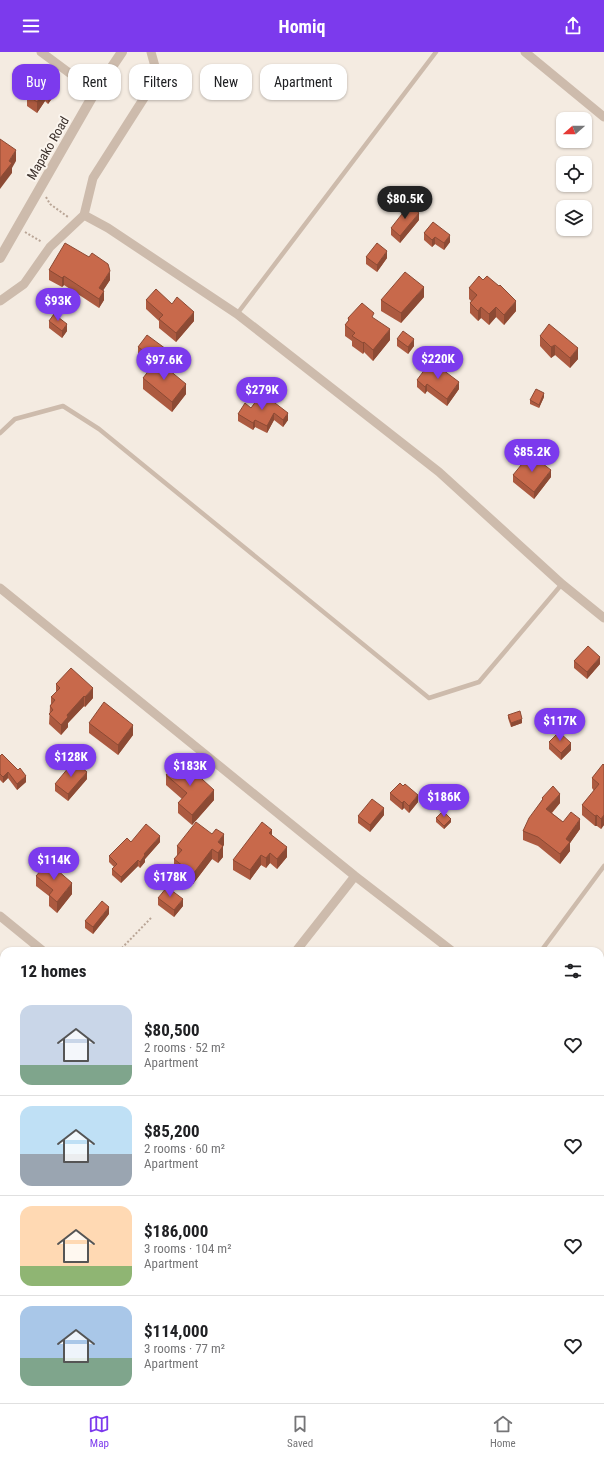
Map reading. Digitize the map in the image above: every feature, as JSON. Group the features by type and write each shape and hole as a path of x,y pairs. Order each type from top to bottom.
{"street":[{"path":"41,52 68,72"},
{"name":"Mapako Road","path":"114,64 122,52"},
{"path":"0,301 24,284 50,247 84,215 93,178 151,87 156,70 151,52"},
{"path":"525,52 604,117"},
{"name":"Mapako Road","path":"0,258 90,100"},
{"path":"84,215 108,228 237,314 439,472 562,584 604,618"},
{"path":"0,588 355,876 447,947"},
{"path":"299,947 355,876"},
{"path":"0,916 38,947"}],"lane":[{"path":"237,314 436,52"},
{"path":"0,433 15,419 63,406 99,428 429,698 479,682 562,584"},
{"path":"544,947 604,866"}],"path":[{"path":"40,188 50,204 76,222"},
{"path":"17,228 50,247"},
{"path":"122,947 151,918"}],"building":[{"path":"0,139 16,150 9,161 12,163 0,178"},
{"path":"409,205 419,213 400,236 391,228"},
{"path":"433,222 450,235 444,243 435,237 432,240 424,233"},
{"path":"65,243 89,257 92,253 108,264 110,271 99,288 104,291 99,299 64,276 62,278 49,270"},
{"path":"377,243 387,251 377,265 366,257"},
{"path":"405,272 424,287 401,313 381,300"},
{"path":"479,276 483,280 487,276 499,286 500,285 516,301 504,315 496,307 489,314 481,307 478,311 470,303 477,295 469,288"},
{"path":"156,289 172,304 177,297 194,312 176,333 159,319 163,315 146,300"},
{"path":"362,303 374,313 372,317 390,329 373,350 364,342 363,343 352,336 355,333 345,325 349,320 348,318"},
{"path":"54,314 67,324 62,331 49,321"},
{"path":"549,324 578,348 570,358 555,345 551,347 540,336"},
{"path":"403,331 414,339 408,347 397,339"},
{"path":"147,335 166,349 162,353 168,357 163,364 138,347"},
{"path":"157,360 186,384 172,402 143,378"},
{"path":"431,361 459,382 447,399 427,384 425,387 417,380"},
{"path":"536,389 544,393 539,405 530,400"},
{"path":"262,393 288,413 283,420 274,413 267,426 255,420 253,423 238,414 245,403 251,408"},
{"path":"530,454 551,470 534,492 513,475"},
{"path":"588,646 600,657 587,672 574,661"},
{"path":"71,668 93,688 67,715 68,717 61,725 49,714 53,710 50,706 55,700 51,697 60,688 56,684"},
{"path":"104,702 133,725 118,745 89,723"},
{"path":"520,711 522,719 511,723 508,715"},
{"path":"559,732 571,743 561,753 549,742"},
{"path":"2,754 18,770 20,768 26,776 17,784 8,772 3,777 0,774 0,756"},
{"path":"180,759 214,790 192,815 178,803 187,793 166,775"},
{"path":"74,761 87,772 68,794 55,784"},
{"path":"603,764 604,815 601,819 582,805 599,784 592,778"},
{"path":"400,783 403,786 405,784 418,795 409,806 404,801 402,803 390,793"},
{"path":"553,786 560,794 546,809 563,822 571,812 580,819 566,839 570,842 560,854 538,837 523,831 529,818 543,799 542,798"},
{"path":"372,799 384,808 370,825 358,816"},
{"path":"443,811 451,819 444,826 436,818"},
{"path":"196,822 212,834 216,829 224,834 218,842 223,846 218,853 212,849 193,874 174,859 182,850 177,846"},
{"path":"262,822 272,830 269,833 287,847 277,859 270,853 266,858 261,855 250,870 233,860"},
{"path":"146,824 160,836 144,854 145,855 140,862 138,860 121,877 112,869 117,864 109,856 127,838 131,842"},
{"path":"48,862 72,883 57,902 49,895 53,890 36,876"},
{"path":"167,887 183,899 174,910 158,898"},
{"path":"102,901 109,907 93,927 85,921"}]}
